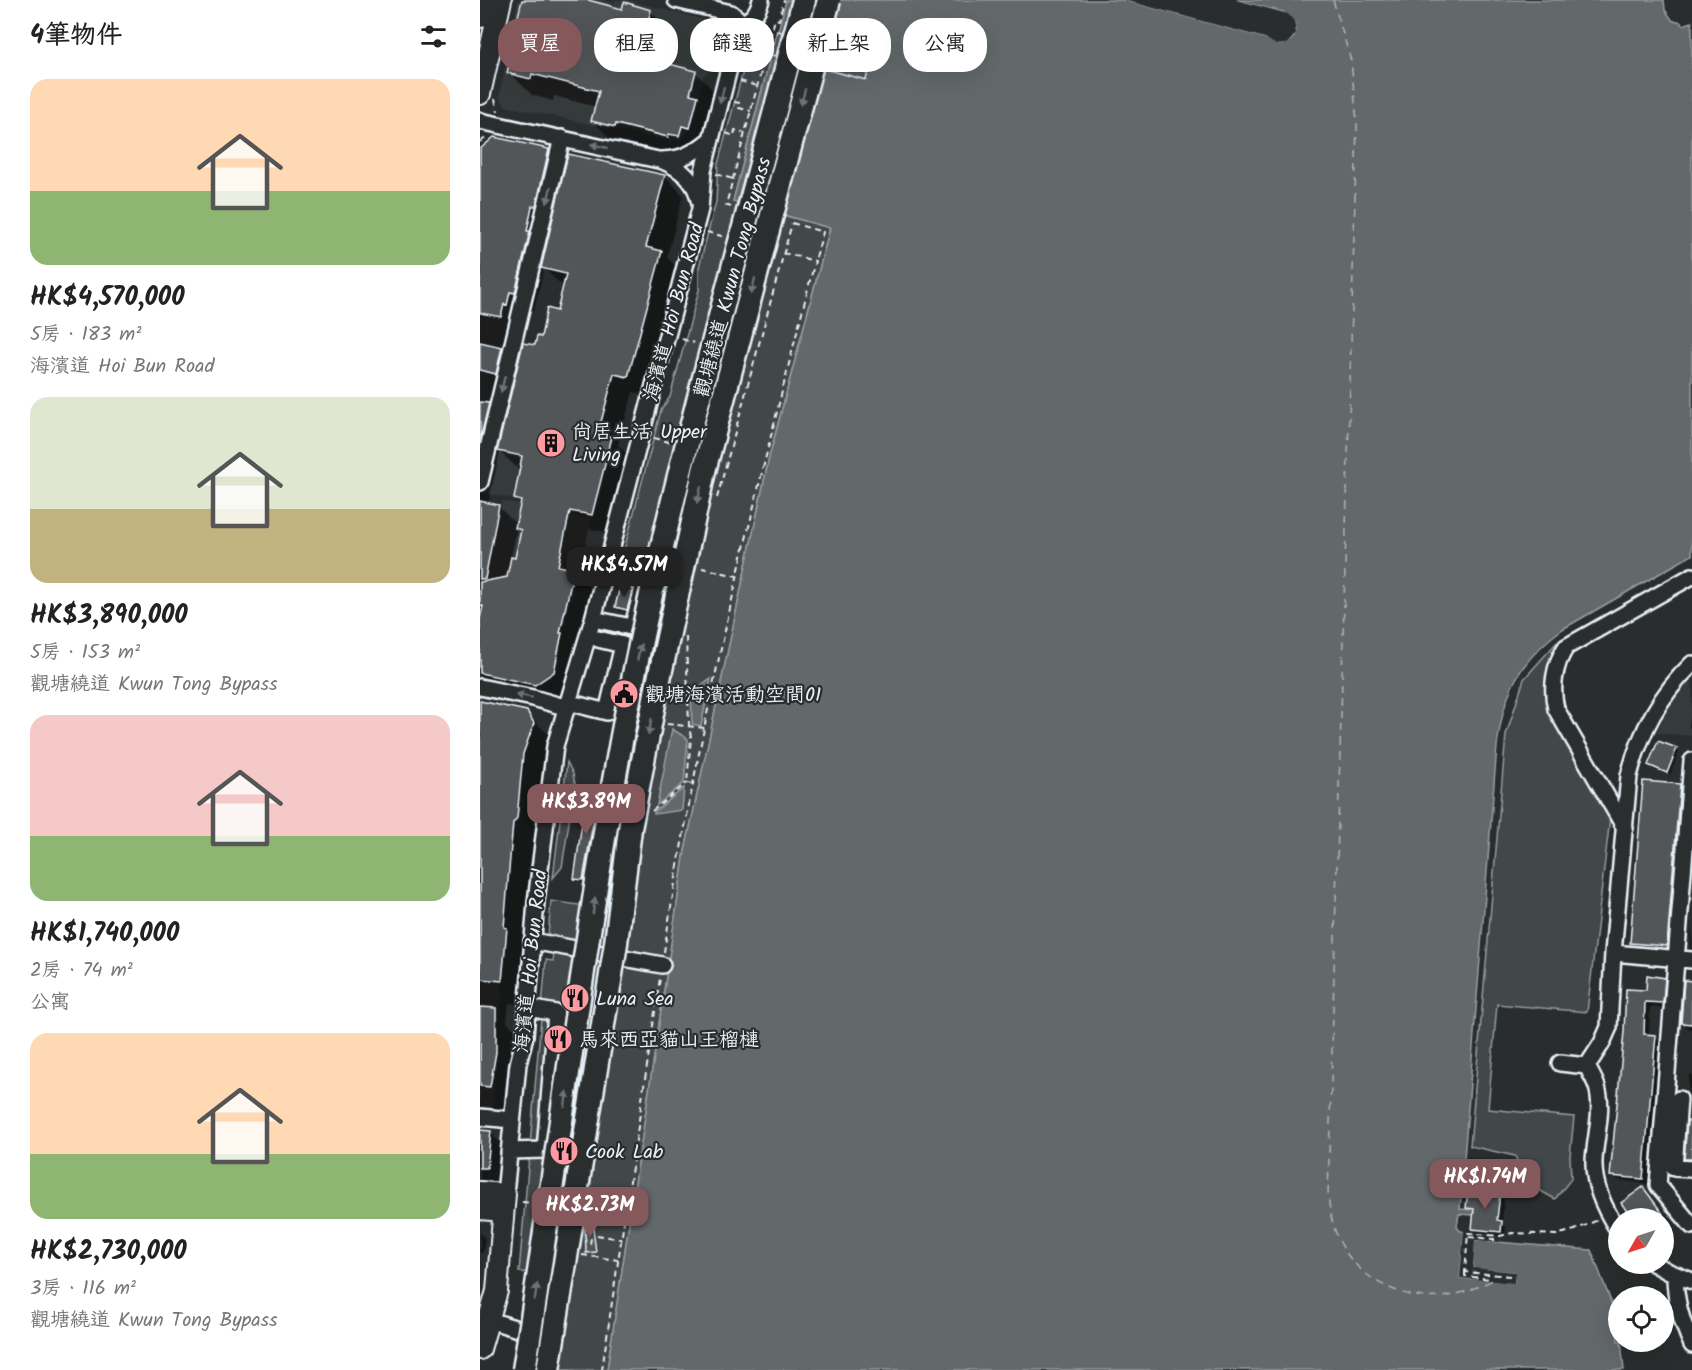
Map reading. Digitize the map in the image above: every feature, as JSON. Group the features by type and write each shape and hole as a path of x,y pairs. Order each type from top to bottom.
{"highway":[{"name":"觀塘繞道 Kwun Tong Bypass","path":"524,1370 547,1229 592,916 627,710 664,537 804,0"},
{"name":"觀塘繞道 Kwun Tong Bypass","path":"548,1370 616,943 630,829 656,693 704,471 829,0"}],"main road":[{"path":"480,16 484,0"},
{"path":"488,92 501,0"},
{"path":"480,1192 504,1203"},
{"path":"480,1209 504,1203"},
{"name":"海濱道 Hoi Bun Road","path":"480,1349 497,1291 504,1203"}],"street":[{"path":"676,0 731,13 735,18"},
{"path":"752,18 758,11 761,0"},
{"name":"海濱道 Hoi Bun Road","path":"504,1203 518,1064 525,1036 532,941 555,747 573,706 605,572 700,209 702,179 717,136 729,72"},
{"path":"480,121 671,164 689,179 698,193 700,209"},
{"path":"656,159 670,160 684,157 717,136"},
{"path":"480,482 562,138"},
{"path":"593,619 631,627 643,588 639,581 605,572"},
{"path":"1625,828 1556,709 1554,689 1557,665 1566,647 1692,576"},
{"path":"480,687 607,712 623,645 598,639"},
{"path":"1587,1066 1609,1027 1613,954 1629,776 1647,722 1667,690 1692,664"},
{"path":"1692,761 1676,959 1679,1099 1674,1168 1692,1169"},
{"path":"532,941 662,964"},
{"path":"1613,954 1692,960"},
{"path":"509,1151 545,1150 556,1013 528,1008"},
{"path":"1560,1063 1587,1066"},
{"path":"1587,1066 1597,1086 1599,1100 1594,1163 1596,1178 1608,1212"},
{"path":"1679,1099 1659,1185 1692,1226"},
{"path":"480,1117 512,1120"},
{"path":"1692,1281 1675,1275 1681,1318 1692,1345"},
{"path":"489,1320 549,1339"}],"path":[{"path":"774,23 775,19 779,20 784,0"},
{"path":"726,205 761,72"},
{"path":"737,80 757,86"},
{"path":"488,92 502,115"},
{"path":"731,101 740,103 739,108 751,111"},
{"path":"717,136 734,136 735,130 745,133"},
{"path":"714,174 733,179"},
{"path":"716,501 792,223"},
{"path":"704,231 733,239"},
{"path":"737,576 815,261 773,250"},
{"path":"650,813 687,783 691,737 686,628"},
{"path":"667,724 705,728"},
{"path":"687,783 693,784"},
{"path":"1491,1281 1491,1279 1465,1276 1468,1233 1500,1236 1512,1233 1556,1235 1598,1220"},
{"path":"597,1235 621,1239"},
{"path":"1468,1237 1494,1239 1494,1241"},
{"path":"590,1244 591,1238"},
{"path":"580,1255 618,1260"},
{"path":"1465,1272 1510,1276"}],"shaded area":[{"path":"518,0 602,0 614,3 615,0 627,0 697,18 690,18 690,72 708,72 704,74 687,134 680,140 668,141 506,106 499,98 504,72 582,72 582,18 515,18"},
{"path":"786,0 1124,0 1265,38 1280,45 1293,38 1296,25 1283,12 1236,0 1664,0 1665,10 1673,21 1679,21 1683,25 1692,22 1692,555 1561,630 1546,642 1523,667 1509,695 1497,746 1460,1209 1473,1210 1473,1215 1459,1214 1457,1226 1464,1232 1460,1278 1514,1282 1514,1272 1473,1269 1474,1240 1591,1250 1608,1294 1608,1352 1622,1352 1624,1370 607,1370 685,851 769,458 830,228 733,201 767,72 774,72 774,56 786,59 786,72 836,72 866,80 868,72 891,72 891,18 786,18 786,33 778,31"},
{"path":"743,72 767,72 733,201 830,228 769,458 685,851 607,1370 556,1370 570,1275 519,1272 546,960 553,961 556,937 548,936 551,901 620,911 681,585 619,569 661,410 670,397 699,290 699,267 716,202 718,164"},
{"path":"480,227 533,238 480,459"},
{"path":"490,450 603,474 592,515 480,492"},
{"path":"502,501 591,519 564,625 481,608"},
{"path":"1557,642 1547,672 1548,710 1610,818 1587,1012 1497,1004 1488,1109 1574,1117 1570,1156 1571,1179 1555,1199 1528,1184 1515,1156 1470,1146 1506,735 1524,679"},
{"path":"1692,677 1692,736 1656,733 1669,706"},
{"path":"711,679 701,726 692,724 691,692"},
{"path":"672,729 688,739 684,783 657,805"},
{"path":"567,762 575,784 562,867 553,878"},
{"path":"684,788 682,810 654,814 654,812"},
{"path":"480,925 507,928 492,1113 480,1111"}],"pier":[{"path":"1124,0 1136,0 1266,35 1277,42 1291,37 1293,26 1286,17 1235,3 1233,0 1236,0 1288,14 1294,21 1296,33 1287,44 1276,45 1265,38"},
{"path":"1464,1229 1467,1232 1463,1276 1511,1280 1511,1275 1472,1272 1470,1269 1472,1238 1500,1239 1500,1242 1475,1240 1473,1268 1515,1272 1514,1283 1460,1278"}],"building":[{"path":"522,0 588,0 622,9 624,2 651,10 649,18 594,18 594,72 678,72 678,66 696,72 690,94 698,96 690,128 682,126 679,136 669,134 668,137 616,124 615,127 591,121 599,91 532,74 531,79 507,73 582,72 582,18 518,18"},
{"path":"777,31 782,32 776,56 774,56"},
{"path":"836,72 868,72 866,80"},
{"path":"494,137 549,149 536,206 532,206 527,231 530,231 515,293 510,292 501,317 480,313 480,149"},
{"path":"568,154 665,175 646,247 662,251 628,377 614,374 598,433 612,437 592,515 570,511 558,566 574,569 560,633 562,633 554,672 535,685 480,673 480,619 483,606 480,605 480,582 507,577 511,557 515,558 521,530 515,528 521,501 514,499 522,456 497,451 523,343 535,345 537,336 541,337 547,308 557,311 566,274 541,268"},
{"path":"480,342 502,347 496,374 480,370"},
{"path":"480,402 489,403 480,440"},
{"path":"480,501 499,505 485,579 480,579"},
{"path":"620,586 633,589 627,610 615,607"},
{"path":"480,701 527,711 534,723 523,754 517,818 513,823 502,981 480,979"},
{"path":"1658,741 1677,748 1667,773 1648,765"},
{"path":"1643,781 1680,784 1667,946 1630,943"},
{"path":"586,794 598,795 583,880 574,879"},
{"path":"1647,975 1665,978 1663,1003 1645,1002 1644,1034 1656,1035 1643,1179 1610,1176 1626,989 1646,990"},
{"path":"1684,980 1692,981 1692,1024 1681,1023"},
{"path":"480,1007 496,1008 496,1052 490,1087 480,1086"},
{"path":"1687,1121 1692,1121 1692,1159 1684,1159"},
{"path":"480,1130 491,1131 487,1168 480,1168"},
{"path":"1643,1187 1659,1208 1625,1208 1621,1203"},
{"path":"1468,1189 1500,1193 1497,1220 1502,1221 1501,1232 1472,1229 1474,1209 1466,1208"},
{"path":"592,1221 596,1252 586,1253 585,1222"}],"ferry route":[{"path":"1333,0 1351,61 1357,123 1328,1196 1335,1229 1347,1254 1357,1266 1382,1284 1411,1295 1442,1297 1461,1293 1491,1281"}],"place":[{"name":"尚居生活 Upper Living","path":"551,443"},
{"name":"觀塘海濱活動空間01","path":"624,694"},
{"name":"Luna Sea","path":"575,998"},
{"name":"馬來西亞貓山王榴槤","path":"558,1039"},
{"name":"Cook Lab","path":"564,1151"}]}
